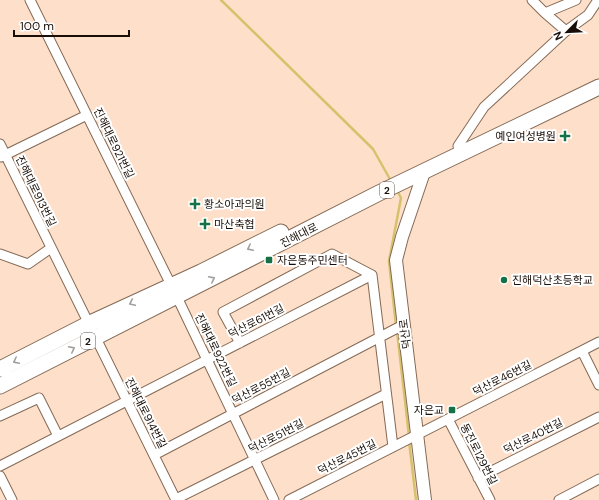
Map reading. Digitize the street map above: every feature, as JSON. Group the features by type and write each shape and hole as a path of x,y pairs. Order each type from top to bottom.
{"main road":[{"name":"진해대로","path":"174,291 233,256 390,178 599,78"},
{"name":"진해대로","path":"0,369 92,330 599,88"},
{"name":"진해대로","path":"0,386 92,330"}],"street":[{"name":"진해대로921번길","path":"30,0 174,291"},
{"path":"532,0 566,31"},
{"path":"545,13 576,0"},
{"path":"458,146 484,107 566,31 588,15 598,0"},
{"path":"3,157 87,115"},
{"name":"진해대로913번길","path":"0,144 3,157 92,330"},
{"name":"덕산로","path":"424,172 402,237 396,260 425,500"},
{"path":"0,254 28,264 51,248"},
{"name":"덕산로61번길","path":"240,343 223,312 332,254 372,275"},
{"path":"372,275 393,447"},
{"name":"덕산로61번길","path":"0,466 372,275"},
{"name":"진해대로922번길","path":"174,291 274,500"},
{"name":"덕산로55번길","path":"154,456 403,325"},
{"name":"진해대로914번길","path":"92,330 176,500"},
{"name":"덕산로46번길","path":"416,435 599,342"},
{"path":"582,351 599,385"},
{"name":"덕산로51번길","path":"176,500 386,394"},
{"path":"0,416 40,398 58,436"},
{"name":"덕산로40번길","path":"478,478 599,416"},
{"name":"동진로129번길","path":"448,419 490,500"},
{"name":"덕산로45번길","path":"289,500 416,435"},
{"path":"0,476 12,500"},
{"path":"559,500 599,479"}],"waterway":[{"path":"221,0 373,149 391,181"},
{"path":"396,326 389,261 401,198 397,190"},
{"path":"397,331 409,436"},
{"path":"409,441 416,500"}],"place":[{"name":"예인여성병원","path":"565,136"},
{"name":"황소아과의원","path":"195,204"},
{"name":"마산축협","path":"205,224"},
{"name":"자은동주민센터","path":"269,260"},
{"name":"진해덕산초등학교","path":"504,280"},
{"name":"자은교","path":"452,410"}]}
